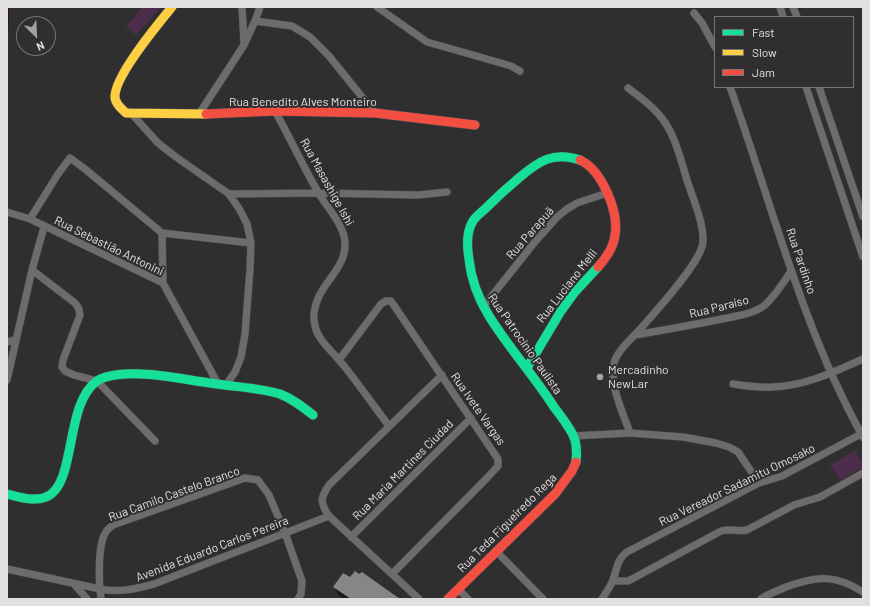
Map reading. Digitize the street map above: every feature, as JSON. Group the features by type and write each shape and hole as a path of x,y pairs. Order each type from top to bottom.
{"street":[{"path":"172,7 134,59 116,89 115,98 118,105 126,112 130,112 158,143 229,194 240,210 247,224 251,243 245,334 241,357 235,372 222,384"},
{"path":"242,7 244,46"},
{"path":"199,114 244,46 260,7"},
{"path":"377,7 427,42 511,66 520,71"},
{"path":"694,13 706,29 714,45"},
{"path":"255,21 292,26 310,37 330,56 375,113"},
{"path":"628,88 659,115 670,130 700,222 703,238 703,243 698,258 671,293 621,349 615,360 612,370 614,383 630,433"},
{"name":"Rua Pardinho","path":"730,88 751,146 791,271 831,373 862,435"},
{"path":"806,88 863,257"},
{"path":"820,88 863,217"},
{"name":"Rua Benedito Alves Monteiro","path":"130,112 199,114 276,112 375,113 475,125"},
{"name":"Rua Masashige Ishi","path":"276,112 319,193 342,229 345,242 344,258 336,272 322,290 317,301 314,311 315,326 318,334 325,344 389,426"},
{"path":"823,139 835,134"},
{"path":"30,219 58,174 70,158 162,233 251,243"},
{"name":"Rua Patrocínio Paulista","path":"572,436 564,420 483,306 477,294 468,260 467,236 474,219 533,166 550,158 574,158 584,162 594,170 601,179 607,193"},
{"path":"229,194 319,193 418,195 447,192"},
{"name":"Rua Parapuã","path":"483,306 534,242 557,217 567,208 577,203 607,193"},
{"name":"Rua Luciano Melli","path":"527,368 549,328 574,294 604,260 612,247 615,239 616,226 607,193"},
{"name":"Rua Sebastião Antonini","path":"7,212 30,219 163,283 222,384"},
{"path":"7,380 15,340 44,227"},
{"path":"162,233 163,283"},
{"path":"32,270 75,303 79,309 80,315 63,360 62,366 65,371 97,381 124,374 142,374 222,384 270,392 287,396 296,401 313,415"},
{"name":"Rua Paraíso","path":"635,335 692,326 756,310 765,305 774,295 791,271"},
{"name":"Rua Ivete Vargas","path":"339,360 381,304 386,300 391,301 496,455 499,462 498,466 486,479 392,574"},
{"path":"7,342 15,340"},
{"path":"733,384 754,387 773,387 813,380 863,359"},
{"path":"419,599 329,516 322,502 325,491 329,485 442,376"},
{"path":"97,381 155,440"},
{"path":"7,494 39,498 47,497 58,488 67,461 78,406 97,381"},
{"name":"Rua Maria Martines Ciudad","path":"352,537 471,418"},
{"path":"572,436 630,433 683,437 729,447 738,452 759,483"},
{"name":"Rua Vereador Sadamitu Omosako","path":"602,599 613,581 618,561 628,552 759,483 782,476 862,435"},
{"name":"Rua Teda Figueiredo Rega","path":"448,599 555,494 572,471 577,453 572,436"},
{"path":"613,581 632,580 721,531 730,528 739,531 747,530 794,504 820,497 863,473"},
{"name":"Rua Camilo Castelo Branco","path":"101,599 99,575 101,547 106,531 113,525 245,478 258,480 269,495 285,533 302,581 301,594 298,599"},
{"name":"Avenida Eduardo Carlos Pereira","path":"7,569 100,590 112,592 132,590 154,584 329,516"},
{"path":"496,551 543,599"},
{"path":"761,599 767,595 816,578 843,581 863,592"},
{"path":"73,584 87,599"},
{"path":"458,589 468,599"}],"shaded area":[{"path":"143,7 161,7 136,35 126,26"},
{"path":"855,451 863,464 863,467 840,480 830,465"}],"building":[{"path":"355,571 359,574 362,572 400,599 351,599 333,587 343,573 350,577"}],"waterway":[{"path":"7,37 8,7"}],"traffic: fast":[{"path":"576,462 577,452 575,441 569,428 497,328 482,302 471,274 468,254 468,235 474,219 534,166 540,162 555,157 571,157 580,160"},
{"path":"527,368 561,311 574,293 598,267"},
{"path":"7,494 37,499 46,497 56,490 67,461 79,407 87,392 97,381 112,375 151,375 265,390 289,398 313,415"}],"traffic: slow":[{"path":"172,7 128,65 116,89 115,98 119,107 126,113 206,114"}],"traffic: jam":[{"path":"206,114 275,111 375,113 475,125"},
{"path":"580,160 588,165 602,182 611,204 616,226 613,244 607,256 598,267"},
{"path":"448,599 555,494 572,471 576,462"}],"place":[{"name":"Mercadinho NewLar","path":"600,377"}]}
